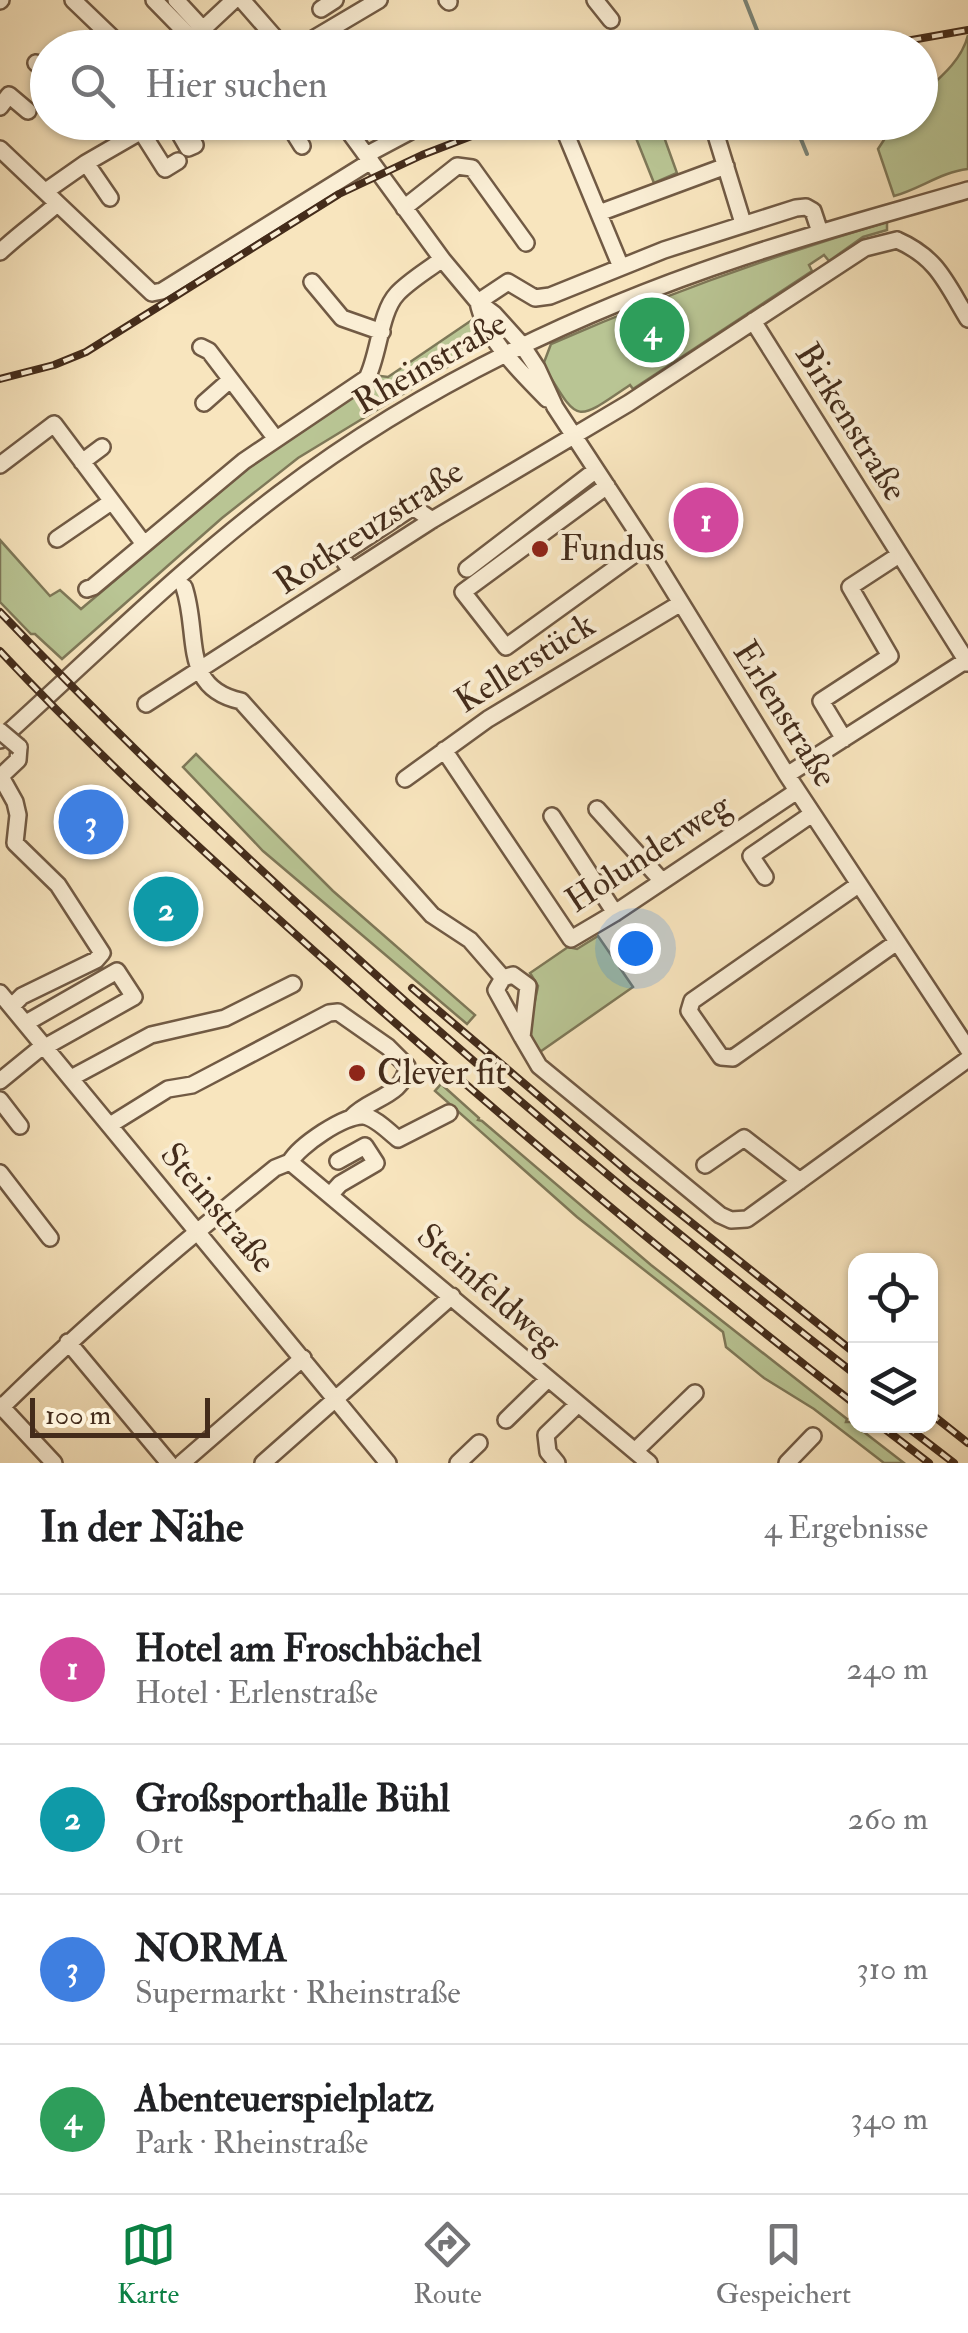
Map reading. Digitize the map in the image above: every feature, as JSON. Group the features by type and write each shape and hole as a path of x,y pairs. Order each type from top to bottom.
{"street":[{"path":"73,0 104,30"},
{"path":"154,0 183,30"},
{"path":"176,0 203,29 234,0"},
{"path":"242,0 268,30"},
{"path":"328,30 379,0"},
{"path":"595,0 612,20"},
{"path":"0,107 10,95 28,111"},
{"path":"46,191 118,140"},
{"path":"142,140 164,169 178,161"},
{"path":"184,140 188,148 195,145"},
{"path":"298,140 302,146"},
{"name":"Erlenstraße","path":"355,140 442,260 478,302 494,314 646,546 786,775 968,1050"},
{"path":"0,149 152,293 162,291 398,140"},
{"path":"568,140 622,267"},
{"path":"718,140 743,223"},
{"path":"86,163 110,198"},
{"path":"404,208 457,166 472,168 526,243"},
{"path":"599,213 726,166"},
{"name":"Rheinstraße","path":"0,740 210,550 279,494 358,438 514,349 667,284 820,232 968,190"},
{"path":"0,252 58,204"},
{"path":"478,302 508,282 541,299 743,223 806,207 813,211 820,232"},
{"path":"898,210 897,240 933,262 968,319"},
{"name":"Rotkreuzstraße","path":"146,704 865,248 897,240"},
{"path":"87,588 244,461 367,378 375,363 390,303 397,293 442,260"},
{"path":"312,282 342,318 382,332"},
{"name":"Birkenstraße","path":"753,320 967,662"},
{"path":"202,347 276,439"},
{"path":"204,402 230,380"},
{"path":"0,465 54,424 144,544"},
{"path":"82,462 102,447"},
{"path":"467,569 596,470"},
{"path":"607,486 463,592 506,647 646,546"},
{"path":"57,539 112,502"},
{"name":"Birkenstraße","path":"844,738 821,701 890,656 850,587 899,554"},
{"path":"184,587 198,674 220,697 241,701 432,914 470,940 503,978"},
{"name":"Kellerstück","path":"404,779 488,719 680,602"},
{"path":"786,775 967,662"},
{"path":"0,731 19,747 18,760 1,777 18,815 14,842 58,885 102,953 96,960 22,996 12,1006"},
{"name":"Holunderweg","path":"444,750 566,936 578,937 797,791"},
{"path":"596,809 662,881"},
{"path":"765,878 751,856 812,814"},
{"path":"552,816 615,913"},
{"path":"858,884 692,1001 689,1011 720,1057 733,1058 897,942"},
{"path":"0,1081 45,1046 134,997 117,971 26,1023"},
{"path":"503,978 520,977 528,986 522,1038"},
{"path":"503,978 496,990 497,998 538,1066 731,1220 747,1219 968,1059"},
{"path":"71,1078 151,1035 226,1018 293,984"},
{"name":"Steinstraße","path":"0,994 388,1463"},
{"path":"54,1463 1,1407 68,1342 197,1230 275,1168 290,1162 302,1146 399,1088 406,1079 406,1066 388,1046 338,1012 192,1085 168,1089 110,1125"},
{"path":"0,1100 20,1126"},
{"path":"352,1117 368,1116 398,1138 449,1113"},
{"path":"705,1165 744,1138 800,1180"},
{"path":"331,1194 340,1184 376,1163 365,1146 338,1161"},
{"name":"Steinfeldweg","path":"290,1162 649,1463"},
{"path":"0,1173 50,1238"},
{"path":"263,1463 452,1296"},
{"path":"68,1342 170,1463"},
{"path":"182,1463 303,1358"},
{"path":"506,1420 548,1378"},
{"path":"635,1451 695,1393"},
{"path":"556,1463 548,1452 546,1434 578,1404"},
{"path":"787,1463 813,1436"},
{"path":"458,1463 479,1443"}],"green space":[{"path":"968,35 968,169 894,196 878,149 884,140 938,140 938,80"},
{"path":"637,140 665,140 677,173 654,183"},
{"path":"887,222 887,230 863,237 829,261 824,255 809,265 812,271 633,389 630,385 587,411 571,407 543,365 551,344 592,326 717,278"},
{"path":"472,320 482,336 477,349 298,458 222,518 62,659 0,602 0,540 50,596 60,590 81,609 247,469 367,385 373,375 388,377"},
{"path":"196,754 333,891 475,1015 467,1024 263,851 183,767"},
{"path":"598,936 633,987 537,1054 529,1029 538,986 530,973 568,947 577,949"},
{"path":"441,1084 478,1120 651,1265 847,1419 848,1433 865,1433 904,1463 884,1463 814,1409 764,1378 726,1347 723,1332 577,1217 435,1091"}],"waterway":[{"path":"745,0 757,30"},
{"path":"801,140 807,154"}],"railway":[{"path":"938,35 968,30"},
{"path":"0,379 86,352 339,194 461,140"},
{"path":"0,612 203,815 414,1009 632,1195 848,1369"},
{"path":"0,651 134,786 368,999 609,1206 848,1399"},
{"path":"412,988 633,1176 848,1348"},
{"path":"938,1419 968,1443"},
{"path":"890,1433 929,1463"},
{"path":"915,1433 954,1463"}],"place":[{"name":"Abenteuerspielplatz","path":"652,330"},
{"name":"Hotel am Froschbächel","path":"706,520"},
{"name":"Fundus","path":"540,549"},
{"name":"NORMA","path":"91,822"},
{"name":"Großsporthalle Bühl","path":"166,909"},
{"name":"Clever fit","path":"357,1073"}]}
